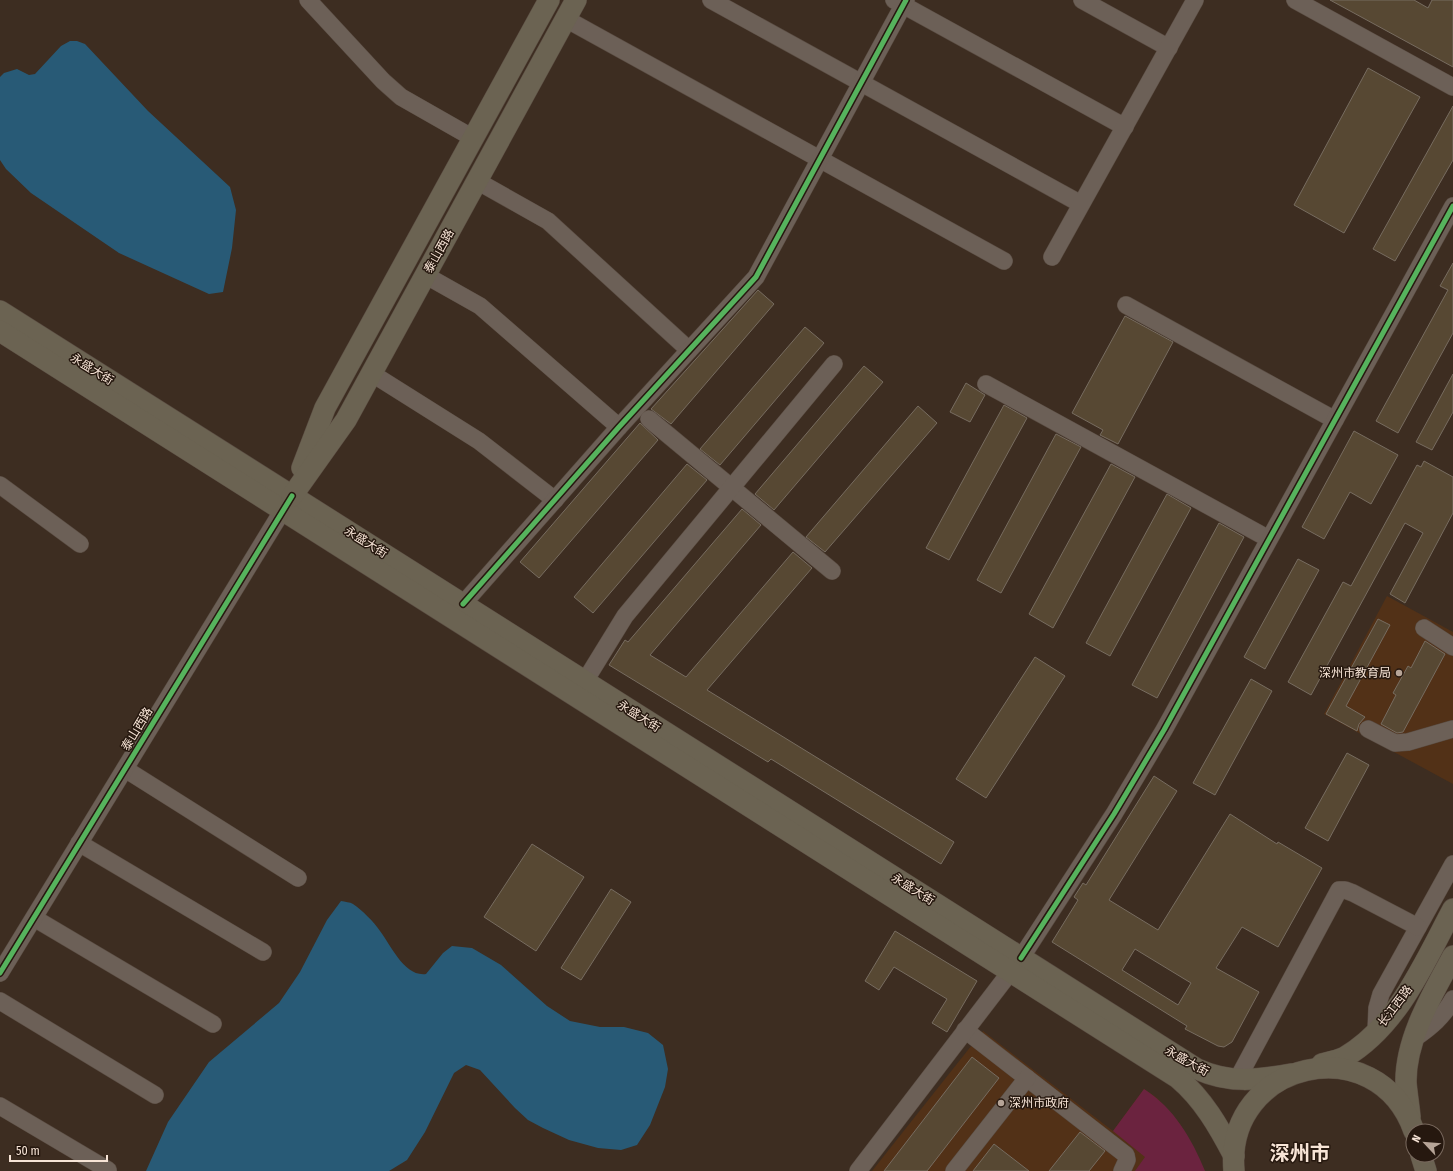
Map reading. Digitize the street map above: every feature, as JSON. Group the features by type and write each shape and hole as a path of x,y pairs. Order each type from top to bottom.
{"main road":[{"name":"泰山西路","path":"288,503 325,408 549,0"},
{"name":"泰山西路","path":"288,503 346,420 576,0"},
{"name":"永盛大街","path":"0,311 288,503 1016,964 1197,1069 1212,1075 1237,1080 1257,1080 1299,1072"},
{"name":"永盛大街","path":"0,331 288,503 464,604 585,681 1016,964 1192,1089 1205,1106 1234,1164"},
{"name":"长江西路","path":"1299,1072 1344,1058 1361,1047 1405,996 1453,909"},
{"name":"长江西路","path":"1413,1123 1406,1082 1414,1038 1425,1007 1453,956"},
{"path":"1234,1164 1239,1129 1251,1105 1270,1086 1299,1072 1335,1068 1362,1074 1386,1088 1396,1098 1411,1123"}],"street":[{"path":"308,0 384,81 402,97 473,138"},
{"path":"711,0 1081,204"},
{"path":"1082,0 1169,48"},
{"path":"1052,257 1196,0"},
{"path":"1295,0 1453,87"},
{"path":"464,604 619,428 756,277 861,83 901,2 1125,126"},
{"path":"566,19 1004,261"},
{"path":"477,181 548,221 689,350"},
{"path":"858,1171 1016,964 1114,814 1164,730 1453,206"},
{"path":"425,275 480,306 619,428"},
{"path":"1126,305 1335,420"},
{"path":"585,681 625,616 834,364"},
{"path":"371,373 480,441 555,500"},
{"path":"986,384 1269,539"},
{"path":"649,419 832,571"},
{"path":"0,485 80,544"},
{"name":"泰山西路","path":"0,973 288,503"},
{"path":"1424,628 1453,647"},
{"path":"1368,729 1395,743 1408,742 1453,729"},
{"path":"125,769 298,878"},
{"path":"79,843 263,952"},
{"path":"1376,1031 1377,1008 1381,994 1453,864"},
{"path":"1237,1080 1339,890 1345,890 1418,927"},
{"path":"34,918 214,1024"},
{"path":"1414,1038 1431,1027 1441,1018 1453,1000"},
{"path":"0,1001 155,1094"},
{"path":"965,1030 1126,1155 1127,1160 1122,1171"},
{"path":"954,1171 1027,1078"},
{"path":"0,1106 108,1170"}],"shaded area":[{"name":"深州市教育局","path":"1387,596 1453,632 1453,784 1324,714"},
{"name":"深州市政府","path":"983,1031 1113,1131 1144,1089 1157,1098 1180,1124 1205,1171 872,1171"},
{"path":"1144,1089 1164,1105 1181,1125 1194,1147 1205,1171 1135,1171 1145,1157 1113,1131"}],"water":[{"path":"70,41 77,41 85,44 148,111 230,187 236,210 232,248 223,292 209,294 119,253 31,193 6,169 0,160 0,77 4,73 17,69 29,75 35,74 61,46"},
{"path":"341,901 353,904 368,916 399,959 411,971 418,974 426,974 443,953 452,946 472,948 501,965 547,1006 570,1021 600,1027 624,1027 648,1033 663,1045 668,1069 665,1087 650,1125 637,1145 621,1150 598,1148 569,1140 543,1128 528,1120 480,1070 466,1065 454,1073 425,1132 407,1160 389,1171 146,1171 168,1122 209,1062 279,1003 300,972 327,920"}],"building":[{"path":"1330,0 1414,0 1428,8 1432,0 1453,0 1453,67"},
{"path":"1368,68 1420,97 1344,233 1294,205"},
{"path":"1453,106 1453,160 1395,261 1373,249"},
{"path":"1453,263 1453,333 1398,433 1376,421 1448,290 1440,286"},
{"path":"758,290 774,304 671,424 651,409"},
{"path":"1125,316 1173,342 1118,444 1100,435 1103,430 1072,413"},
{"path":"805,327 824,343 720,465 700,449"},
{"path":"864,366 883,382 774,510 755,494"},
{"path":"1453,374 1453,412 1432,450 1416,442"},
{"path":"966,383 985,395 970,422 950,412"},
{"path":"1004,405 1027,418 949,560 926,548"},
{"path":"918,406 937,423 825,552 806,537"},
{"path":"640,423 658,440 539,578 520,562"},
{"path":"1354,431 1398,455 1371,504 1350,492 1324,539 1302,527"},
{"path":"1056,434 1081,447 1001,593 977,580"},
{"path":"1424,461 1453,477 1453,513 1405,603 1390,594 1423,533 1405,523 1311,695 1288,682 1343,582 1351,586 1417,465 1421,467"},
{"path":"687,464 707,480 593,613 574,597"},
{"path":"1111,464 1135,477 1053,628 1029,614"},
{"path":"1167,494 1191,508 1110,656 1086,643"},
{"path":"742,509 761,525 650,655 686,677 793,552 812,568 707,690 954,842 941,864 771,759 768,762 609,665 625,640 628,642"},
{"path":"1219,523 1244,537 1157,698 1132,685"},
{"path":"1298,559 1319,570 1265,669 1244,657"},
{"path":"1378,619 1390,625 1346,706 1365,717 1359,724 1357,731 1326,714"},
{"path":"1425,641 1445,654 1403,732 1397,733 1381,724 1396,695 1393,693 1408,666 1411,668"},
{"path":"1035,657 1065,676 986,798 956,779"},
{"path":"1251,679 1272,691 1215,795 1193,783"},
{"path":"1347,753 1369,765 1328,841 1305,828"},
{"path":"1154,776 1177,791 1109,900 1158,930 1230,814 1277,844 1278,842 1322,868 1278,947 1242,927 1216,968 1259,992 1232,1042 1224,1047 1218,1046 1185,1029 1187,1026 1052,942 1078,900 1074,897 1083,883 1086,885","holes":["1135,949 1191,983 1178,1005 1122,970"]},
{"path":"532,844 584,877 536,951 484,917"},
{"path":"611,889 631,902 581,980 561,968"},
{"path":"895,931 977,981 947,1032 932,1023 947,999 894,967 879,990 865,981"},
{"path":"972,1057 999,1078 927,1171 884,1171"},
{"path":"1080,1132 1105,1151 1089,1171 1049,1171"},
{"path":"994,1144 1029,1171 973,1171"}],"cycle path":[{"path":"463,604 619,427 756,277 906,0"},
{"path":"1021,958 1114,814 1164,730 1453,206"},
{"path":"0,973 292,496"}],"place":[{"name":"深州市教育局","path":"1399,673"},
{"name":"深州市政府","path":"1001,1103"}],"district":[{"name":"深州市","path":"1300,1153"}]}
